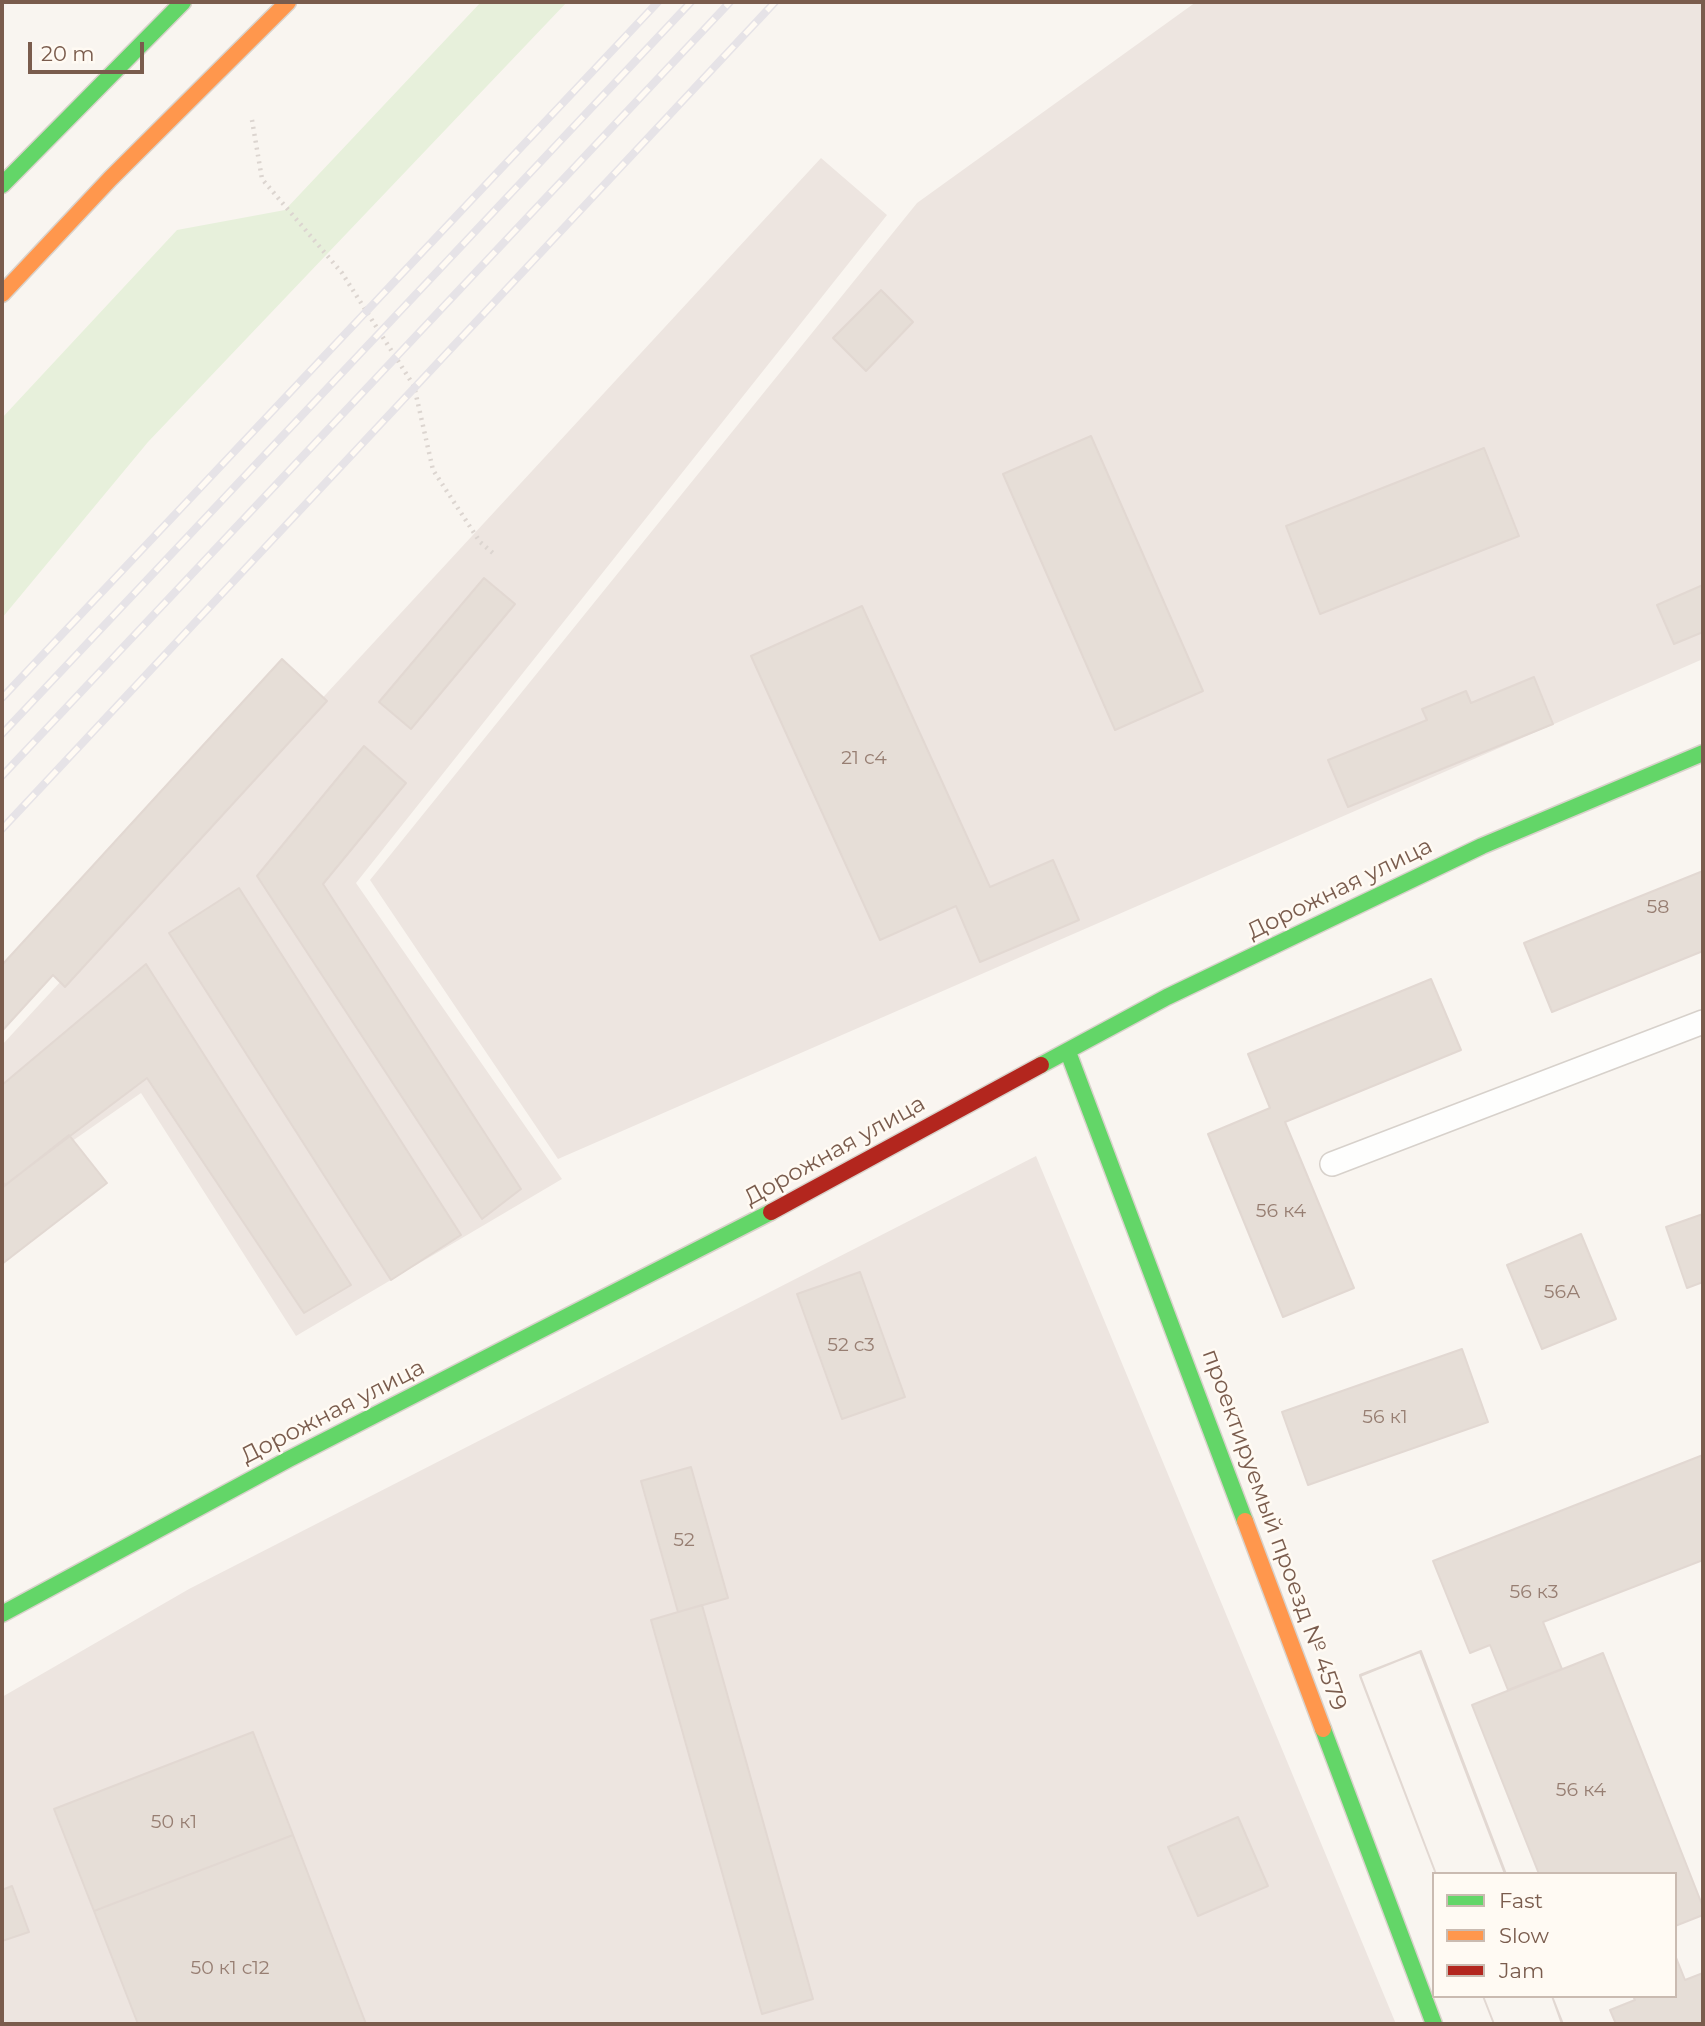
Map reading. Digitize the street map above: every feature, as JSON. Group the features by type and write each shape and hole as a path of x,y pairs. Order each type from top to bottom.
{"main road":[{"path":"2,185 183,2"},
{"path":"2,294 110,179 288,2"},
{"name":"Дорожная улица","path":"2,1614 302,1453 720,1240 1167,997 1482,846 1703,753"},
{"name":"проектируемый проезд № 4579","path":"1068,1052 1434,2024"}],"lane":[{"path":"1332,1164 1703,1022"}],"path":[{"path":"252,120 261,179 342,273 414,386 433,470 480,542 494,554"}],"shaded area":[{"path":"1196,2 1703,2 1703,659 558,1159 370,880 917,203"},
{"path":"821,158 887,215 356,883 562,1179 296,1336 141,1093 2,1190 2,1045"},
{"path":"1036,1156 1396,2024 2,2024 2,1697 189,1589"}],"green space":[{"path":"481,2 567,2 148,442 2,618 2,418 177,230 285,210"}],"building":[{"path":"881,290 913,322 866,371 833,338"},
{"path":"1091,436 1203,691 1115,730 1003,474"},
{"path":"1484,448 1519,536 1320,614 1286,526"},
{"path":"484,578 515,604 411,729 379,702"},
{"path":"1703,585 1703,632 1674,644 1657,605"},
{"path":"862,606 990,887 1053,860 1079,920 980,962 956,906 880,940 751,656"},
{"path":"282,659 327,701 65,987 53,975 2,1031 2,965"},
{"path":"1534,677 1553,724 1348,807 1328,760 1427,720 1422,709 1466,691 1471,703"},
{"path":"364,746 406,783 323,884 521,1189 482,1219 257,876"},
{"path":"1703,871 1703,951 1552,1012 1524,943"},
{"path":"239,888 461,1235 391,1280 169,933"},
{"path":"146,964 351,1285 304,1313 147,1078 5,1185 2,1181 2,1085"},
{"path":"1431,979 1461,1050 1285,1122 1354,1288 1283,1317 1208,1134 1270,1108 1248,1054"},
{"path":"69,1135 107,1183 2,1264 2,1188"},
{"path":"1703,1214 1703,1282 1687,1288 1666,1227"},
{"path":"1581,1234 1616,1319 1542,1349 1507,1265"},
{"path":"860,1272 905,1397 842,1419 797,1294"},
{"path":"1462,1349 1488,1422 1308,1485 1282,1412"},
{"path":"1703,1455 1703,1560 1543,1622 1562,1669 1508,1690 1490,1645 1470,1653 1433,1561"},
{"path":"691,1467 728,1598 678,1612 641,1481"},
{"path":"702,1605 813,1999 762,2014 651,1620"},
{"path":"1421,1651 1505,1872 1435,1872 1360,1676"},
{"path":"1420,1652 1504,1872 1435,1872 1360,1675"},
{"path":"1603,1653 1703,1907 1703,1915 1677,1925 1677,1872 1538,1872 1472,1705"},
{"path":"253,1732 293,1835 94,1911 54,1809"},
{"path":"1238,1817 1268,1886 1198,1916 1168,1847"},
{"path":"293,1835 366,2024 138,2024 94,1911"},
{"path":"12,1886 29,1932 2,1941 2,1890"},
{"path":"1677,1960 1685,1980 1703,1973 1703,2024 1616,2024 1610,2010 1635,2000 1634,1998 1677,1998"},
{"path":"1484,1998 1553,1998 1562,2024 1494,2024"},
{"path":"1484,1998 1553,1998 1563,2024 1494,2024"}],"railway":[{"path":"2,698 658,2"},
{"path":"2,734 691,2"},
{"path":"2,776 730,2"},
{"path":"2,829 775,2"}],"traffic: fast":[{"path":"2,185 183,2"},
{"path":"1041,1065 1167,997 1482,846 1703,753"},
{"path":"1068,1052 1245,1521"},
{"path":"2,1614 289,1459 771,1212"},
{"path":"1323,1729 1434,2024"}],"traffic: slow":[{"path":"2,294 110,179 288,2"},
{"path":"1245,1521 1323,1729"}],"traffic: jam":[{"path":"771,1212 1041,1065"}]}
